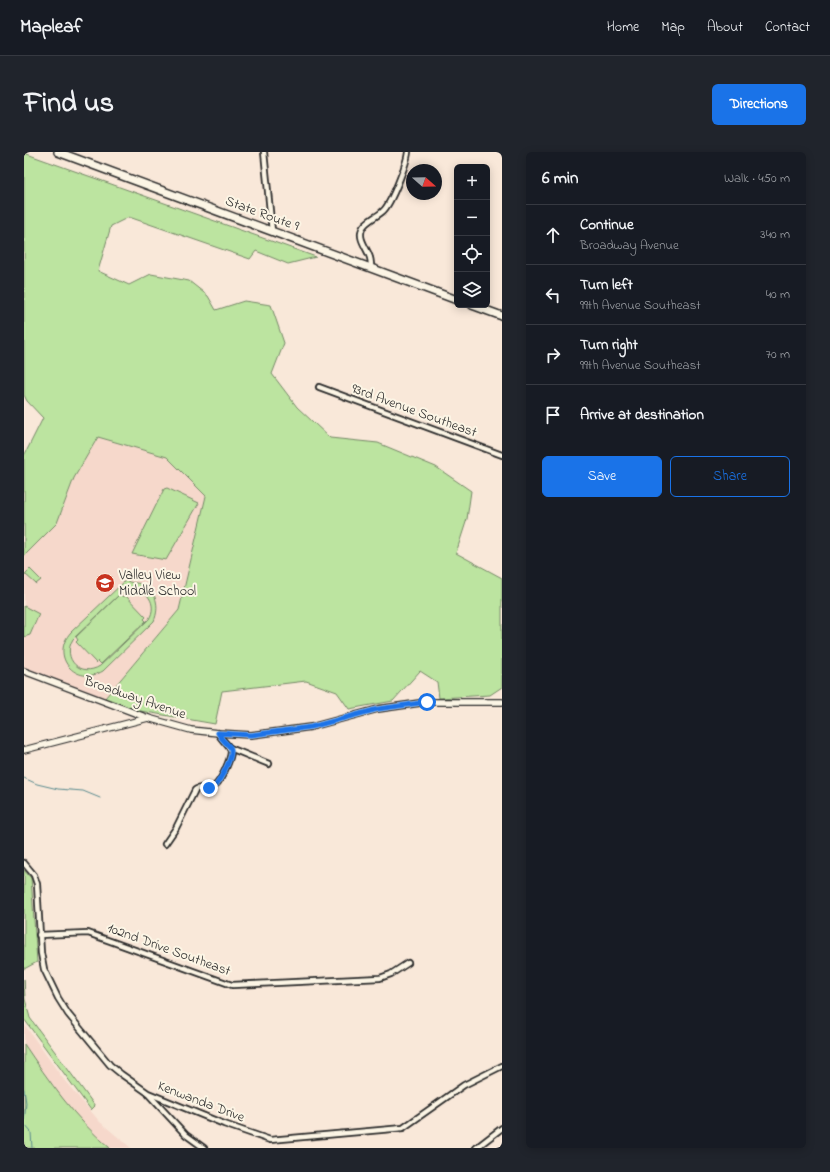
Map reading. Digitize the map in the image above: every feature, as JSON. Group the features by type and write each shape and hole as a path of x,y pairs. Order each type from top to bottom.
{"main road":[{"name":"State Route 9","path":"58,152 454,299"},
{"path":"480,308 502,316"}],"street":[{"path":"264,152 272,231"},
{"path":"371,267 370,256 361,236 362,229 367,223 382,213 387,207 399,179 408,152"},
{"name":"93rd Avenue Southeast","path":"319,387 502,455"},
{"name":"Broadway Avenue","path":"24,670 148,718 191,730 218,733 251,735 311,727 378,709 427,702 502,702"},
{"path":"24,750 148,718"},
{"path":"218,733 222,741 230,748 269,764"},
{"path":"165,844 176,828 195,790 198,788 212,788 218,782 231,754 230,748"},
{"name":"Kenwanda Drive","path":"24,863 34,875 37,884 41,953 44,969 58,998 68,1014 110,1065 148,1093 224,1124 270,1140 403,1128 464,1085 502,1066"},
{"name":"102nd Drive Southeast","path":"39,935 88,933 232,985 380,978 391,974 408,963"},
{"path":"148,1093 186,1135 204,1148"},
{"path":"476,1148 502,1128"}],"shaded area":[{"name":"Valley View Middle School","path":"98,437 168,457 206,496 179,610 105,698 24,667 24,556 57,523 74,478"},
{"path":"24,1024 64,1080 100,1122 131,1148 101,1148 24,1053"}],"green space":[{"path":"24,153 316,257 288,264 256,251 250,259 129,217 111,226 98,271 129,285 151,274 189,281 208,296 216,310 244,301 271,305 284,343 272,374 297,407 330,438 378,443 436,467 471,491 467,519 456,553 502,578 502,687 490,695 439,698 437,682 420,671 393,701 349,709 337,692 306,681 222,691 215,724 123,708 105,698 179,610 206,496 167,457 98,437 74,478 57,523 24,556 24,456 43,418 27,401 24,395"},
{"path":"167,488 199,503 166,560 132,554 164,489"},
{"path":"30,569 41,580 36,584 25,574"},
{"path":"126,580 141,584 151,590 154,595 157,610 154,621 103,671 93,675 84,675 75,672 69,666 64,659 63,650 65,641 71,632","holes":["130,589 136,589 146,594 149,598 152,608 149,619 100,666 86,670 80,668 71,659 69,653 73,639 120,594"]},
{"path":"120,594 123,597 125,595 146,617 144,619 146,621 101,664 98,661 96,663 76,642 78,640 76,637"},
{"path":"24,606 39,614 30,635 24,637"},
{"path":"24,870 31,878 37,962 24,969"},
{"path":"24,979 25,999 30,1018 95,1106 91,1110 24,1019"},
{"path":"24,1044 63,1099 85,1125 110,1148 24,1148"}],"waterway":[{"path":"24,778 37,784 58,789 83,791 100,798"},
{"path":"24,1089 26,1103 24,1123"},
{"path":"24,1124 31,1132 32,1148"}],"place":[{"name":"Valley View Middle School","path":"105,583"}],"route":[{"path":"209,788 215,786 218,782 232,751 222,741 218,733 251,735 311,727 378,709 427,702"}]}
